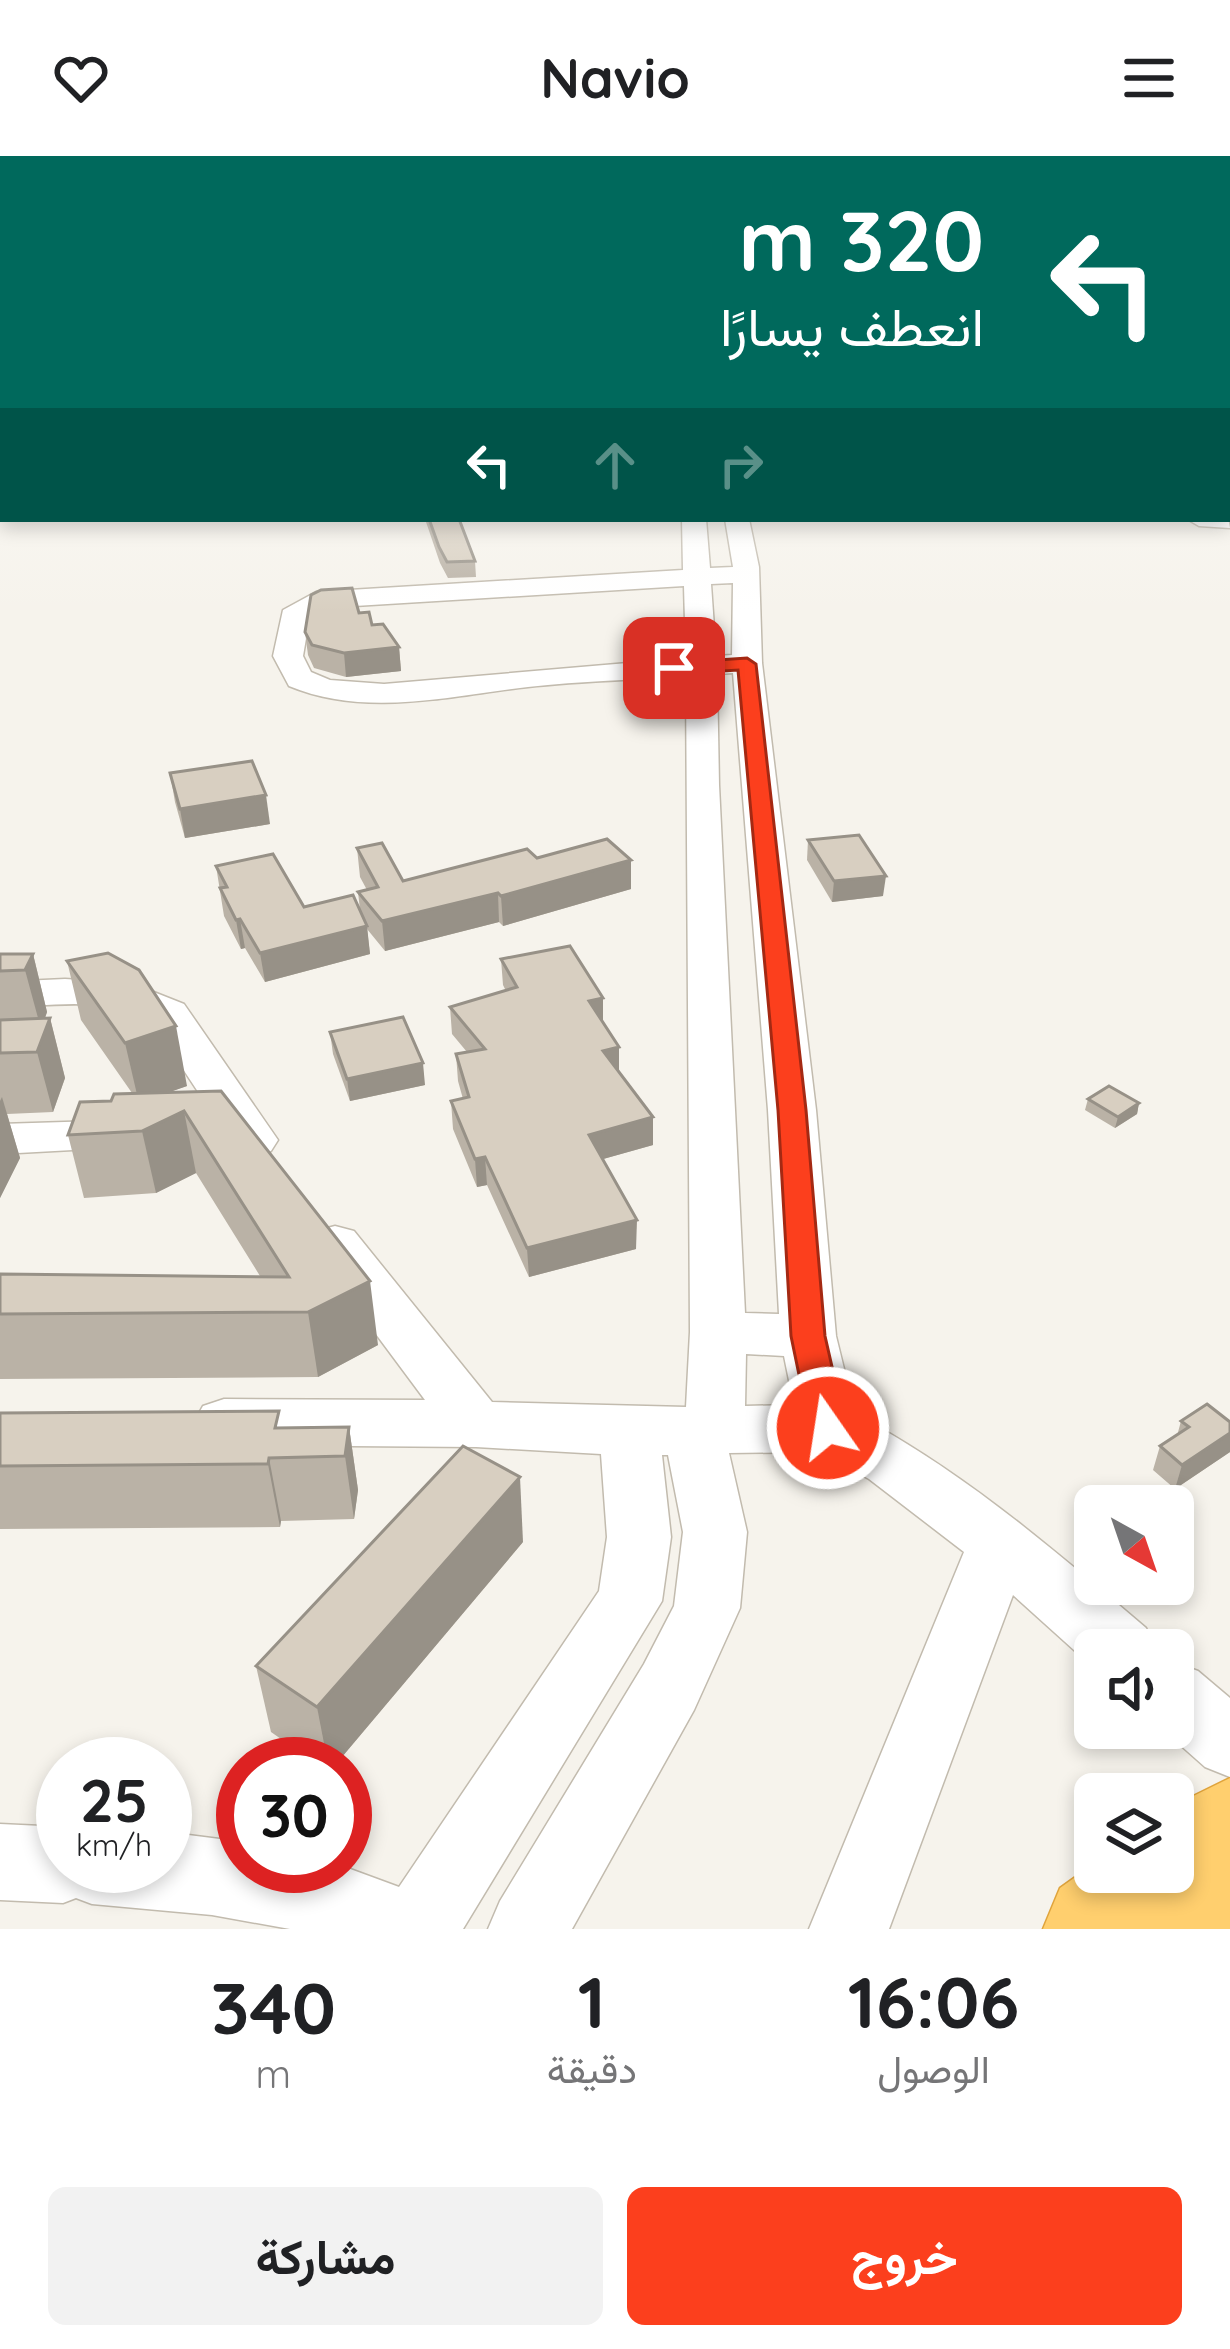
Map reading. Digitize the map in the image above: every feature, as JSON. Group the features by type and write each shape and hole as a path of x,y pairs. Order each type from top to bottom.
{"highway":[{"path":"1101,1929 1226,1851"}],"street":[{"path":"418,1929 629,1600 640,1566 642,1533 718,1331 694,522"},
{"path":"737,522 746,574 747,664 792,1110 808,1336 828,1428"},
{"path":"746,574 316,600 297,610 287,642 292,670 300,679 335,689 384,693 542,676 747,664"},
{"path":"0,995 130,994 168,1013 242,1155 476,1424"},
{"path":"0,1139 242,1155"},
{"path":"718,1331 808,1336"},
{"path":"166,1422 828,1428 891,1462 1000,1543 1098,1629"},
{"path":"528,1929 669,1688 707,1608 715,1532 679,1429"},
{"path":"849,1929 1000,1543"},
{"path":"1192,1749 1226,1851"},
{"path":"0,1862 36,1864"},
{"path":"192,1873 275,1885 350,1904 404,1929"}],"building":[{"path":"430,522 460,522 475,561 447,562"},
{"path":"352,588 359,613 369,612 372,625 383,624 399,647 344,653 312,645 305,632 311,595"},
{"path":"252,761 266,795 180,809 170,773"},
{"path":"859,835 886,876 834,881 808,840"},
{"path":"607,839 631,860 501,896 382,921 358,892 378,887 357,848 382,843 403,881 527,849 537,858"},
{"path":"273,854 304,907 353,895 367,926 260,953 240,919 236,920 220,888 227,887 216,866"},
{"path":"570,946 603,998 589,1001 619,1047 603,1051 653,1117 589,1135 637,1220 527,1248 485,1157 475,1159 451,1101 469,1097 456,1054 485,1049 450,1007 517,987 501,959"},
{"path":"108,953 139,970 176,1026 125,1043 67,961"},
{"path":"0,954 33,954 25,970 0,971"},
{"path":"403,1017 423,1063 347,1079 330,1032"},
{"path":"50,1018 37,1052 0,1053 0,1020"},
{"path":"1109,1086 1139,1103 1118,1117 1088,1099"},
{"path":"221,1091 370,1281 308,1312 0,1314 0,1274 289,1277 184,1111 142,1131 68,1135 80,1102 111,1101 114,1094"},
{"path":"1207,1404 1230,1422 1230,1433 1182,1465 1160,1446 1189,1427 1181,1421"},
{"path":"279,1411 275,1428 349,1427 345,1456 269,1458 268,1464 0,1466 0,1413"},
{"path":"463,1446 520,1477 317,1707 256,1666"}],"route":[{"path":"674,668 747,664 792,1110 808,1336 828,1428"}]}
